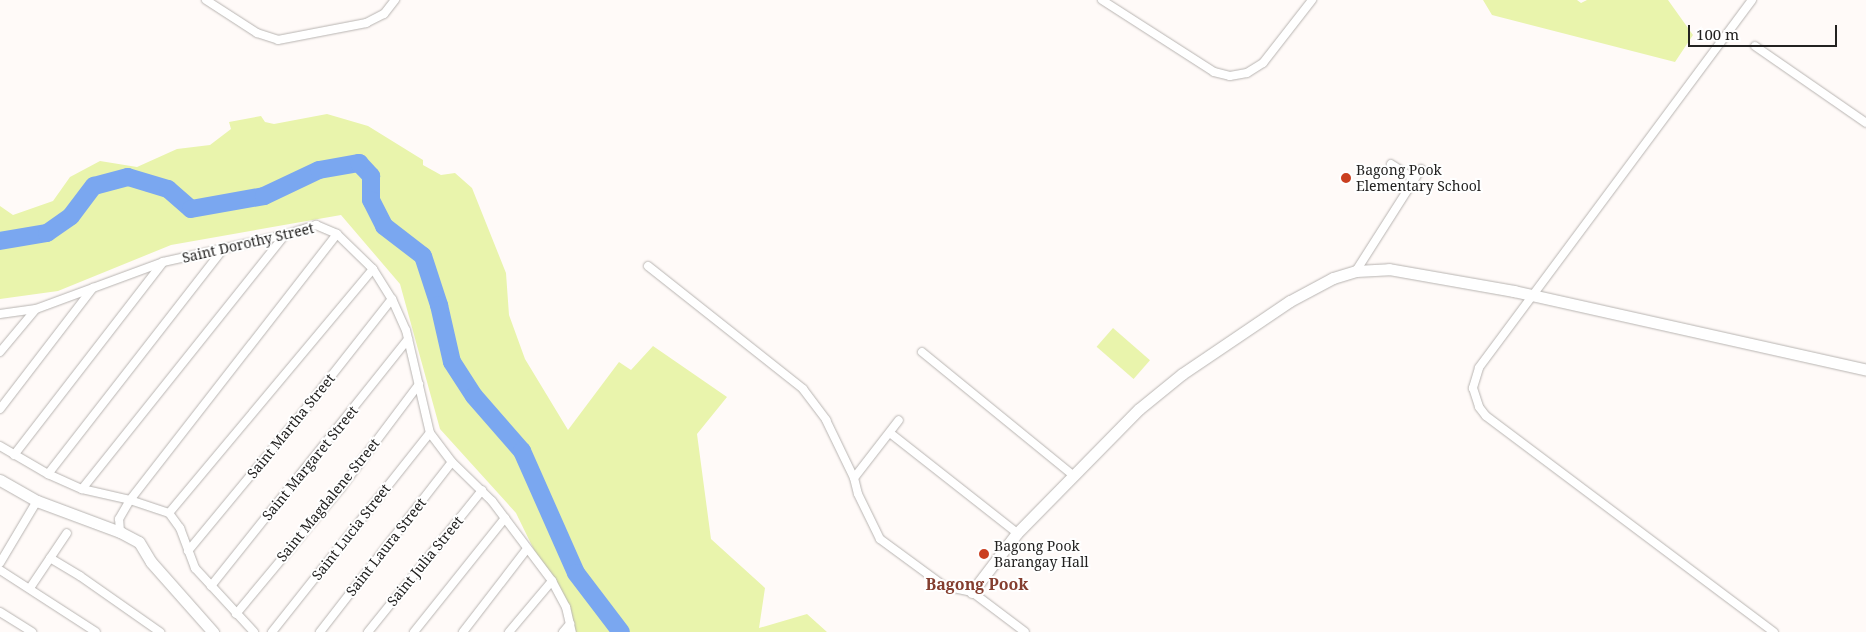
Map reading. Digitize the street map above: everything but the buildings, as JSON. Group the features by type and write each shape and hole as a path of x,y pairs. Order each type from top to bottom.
{"street":[{"path":"206,0 257,33 278,40 366,23 384,14 395,0"},
{"path":"1102,0 1210,70 1230,76 1247,73 1263,63 1312,0"},
{"path":"1752,0 1476,373 1473,388 1479,407 1486,416 1774,632"},
{"path":"1755,46 1866,123"},
{"path":"1391,164 1414,178"},
{"path":"1356,271 1421,169"},
{"name":"Saint Dorothy Street","path":"0,314 36,308 163,262 285,235 316,225 337,234 373,269 392,299 408,339 430,433 452,462 482,490 552,581 566,607 572,632"},
{"path":"120,532 118,519 130,500 337,234"},
{"path":"82,489 285,235"},
{"path":"48,474 224,248"},
{"path":"14,455 163,262"},
{"path":"648,266 803,390 826,420 854,478 858,494 880,539 944,586 972,592 1026,632"},
{"path":"169,513 373,269"},
{"path":"972,592 1017,533 1139,409 1182,374 1290,301 1333,278 1356,271 1389,269 1533,296 1866,370"},
{"path":"0,410 93,288"},
{"name":"Saint Martha Street","path":"188,551 303,412 392,299"},
{"path":"0,352 36,308"},
{"name":"Saint Margaret Street","path":"211,586 408,339"},
{"path":"922,352 1073,475"},
{"name":"Saint Magdalene Street","path":"236,614 341,488 419,384"},
{"path":"854,478 899,420"},
{"name":"Saint Lucia Street","path":"272,632 430,433"},
{"path":"890,433 1017,533"},
{"path":"0,446 48,474 82,489 130,500 169,513 180,528 195,568 254,632"},
{"name":"Saint Laura Street","path":"320,632 452,462"},
{"path":"0,480 37,501 120,532 139,542 151,562 213,632"},
{"name":"Saint Julia Street","path":"368,632 482,490"},
{"path":"0,563 37,501"},
{"path":"414,632 505,518"},
{"path":"30,588 67,533"},
{"path":"463,632 527,549"},
{"path":"50,558 80,576 160,632"},
{"path":"0,570 96,632"},
{"path":"510,632 552,581"},
{"path":"0,612 32,632"},
{"path":"564,632 570,624"}],"green space":[{"path":"1483,0 1577,0 1581,3 1587,0 1668,0 1693,35 1675,62 1492,15"},
{"path":"327,114 368,126 423,160 423,165 441,175 455,173 472,188 506,273 509,315 525,359 568,430 619,362 631,370 653,346 727,397 697,434 711,539 765,588 759,628 807,614 827,632 574,632 516,513 440,429 400,284 341,215 171,245 58,291 0,299 0,206 13,215 53,201 70,177 100,161 137,167 177,149 210,145 231,129 229,122 261,116 265,122 274,124"},
{"path":"1113,328 1150,360 1134,379 1097,347"}],"waterway":[{"path":"0,241 47,233 71,216 94,186 128,177 168,189 191,209 264,196 319,170 359,163 371,176 371,200 384,226 423,256 439,305 452,362 474,396 522,451 576,573 621,632"}],"place":[{"name":"Bagong Pook Elementary School","path":"1346,178"},
{"name":"Bagong Pook Barangay Hall","path":"984,554"}],"district":[{"name":"Bagong Pook","path":"977,584"}]}
